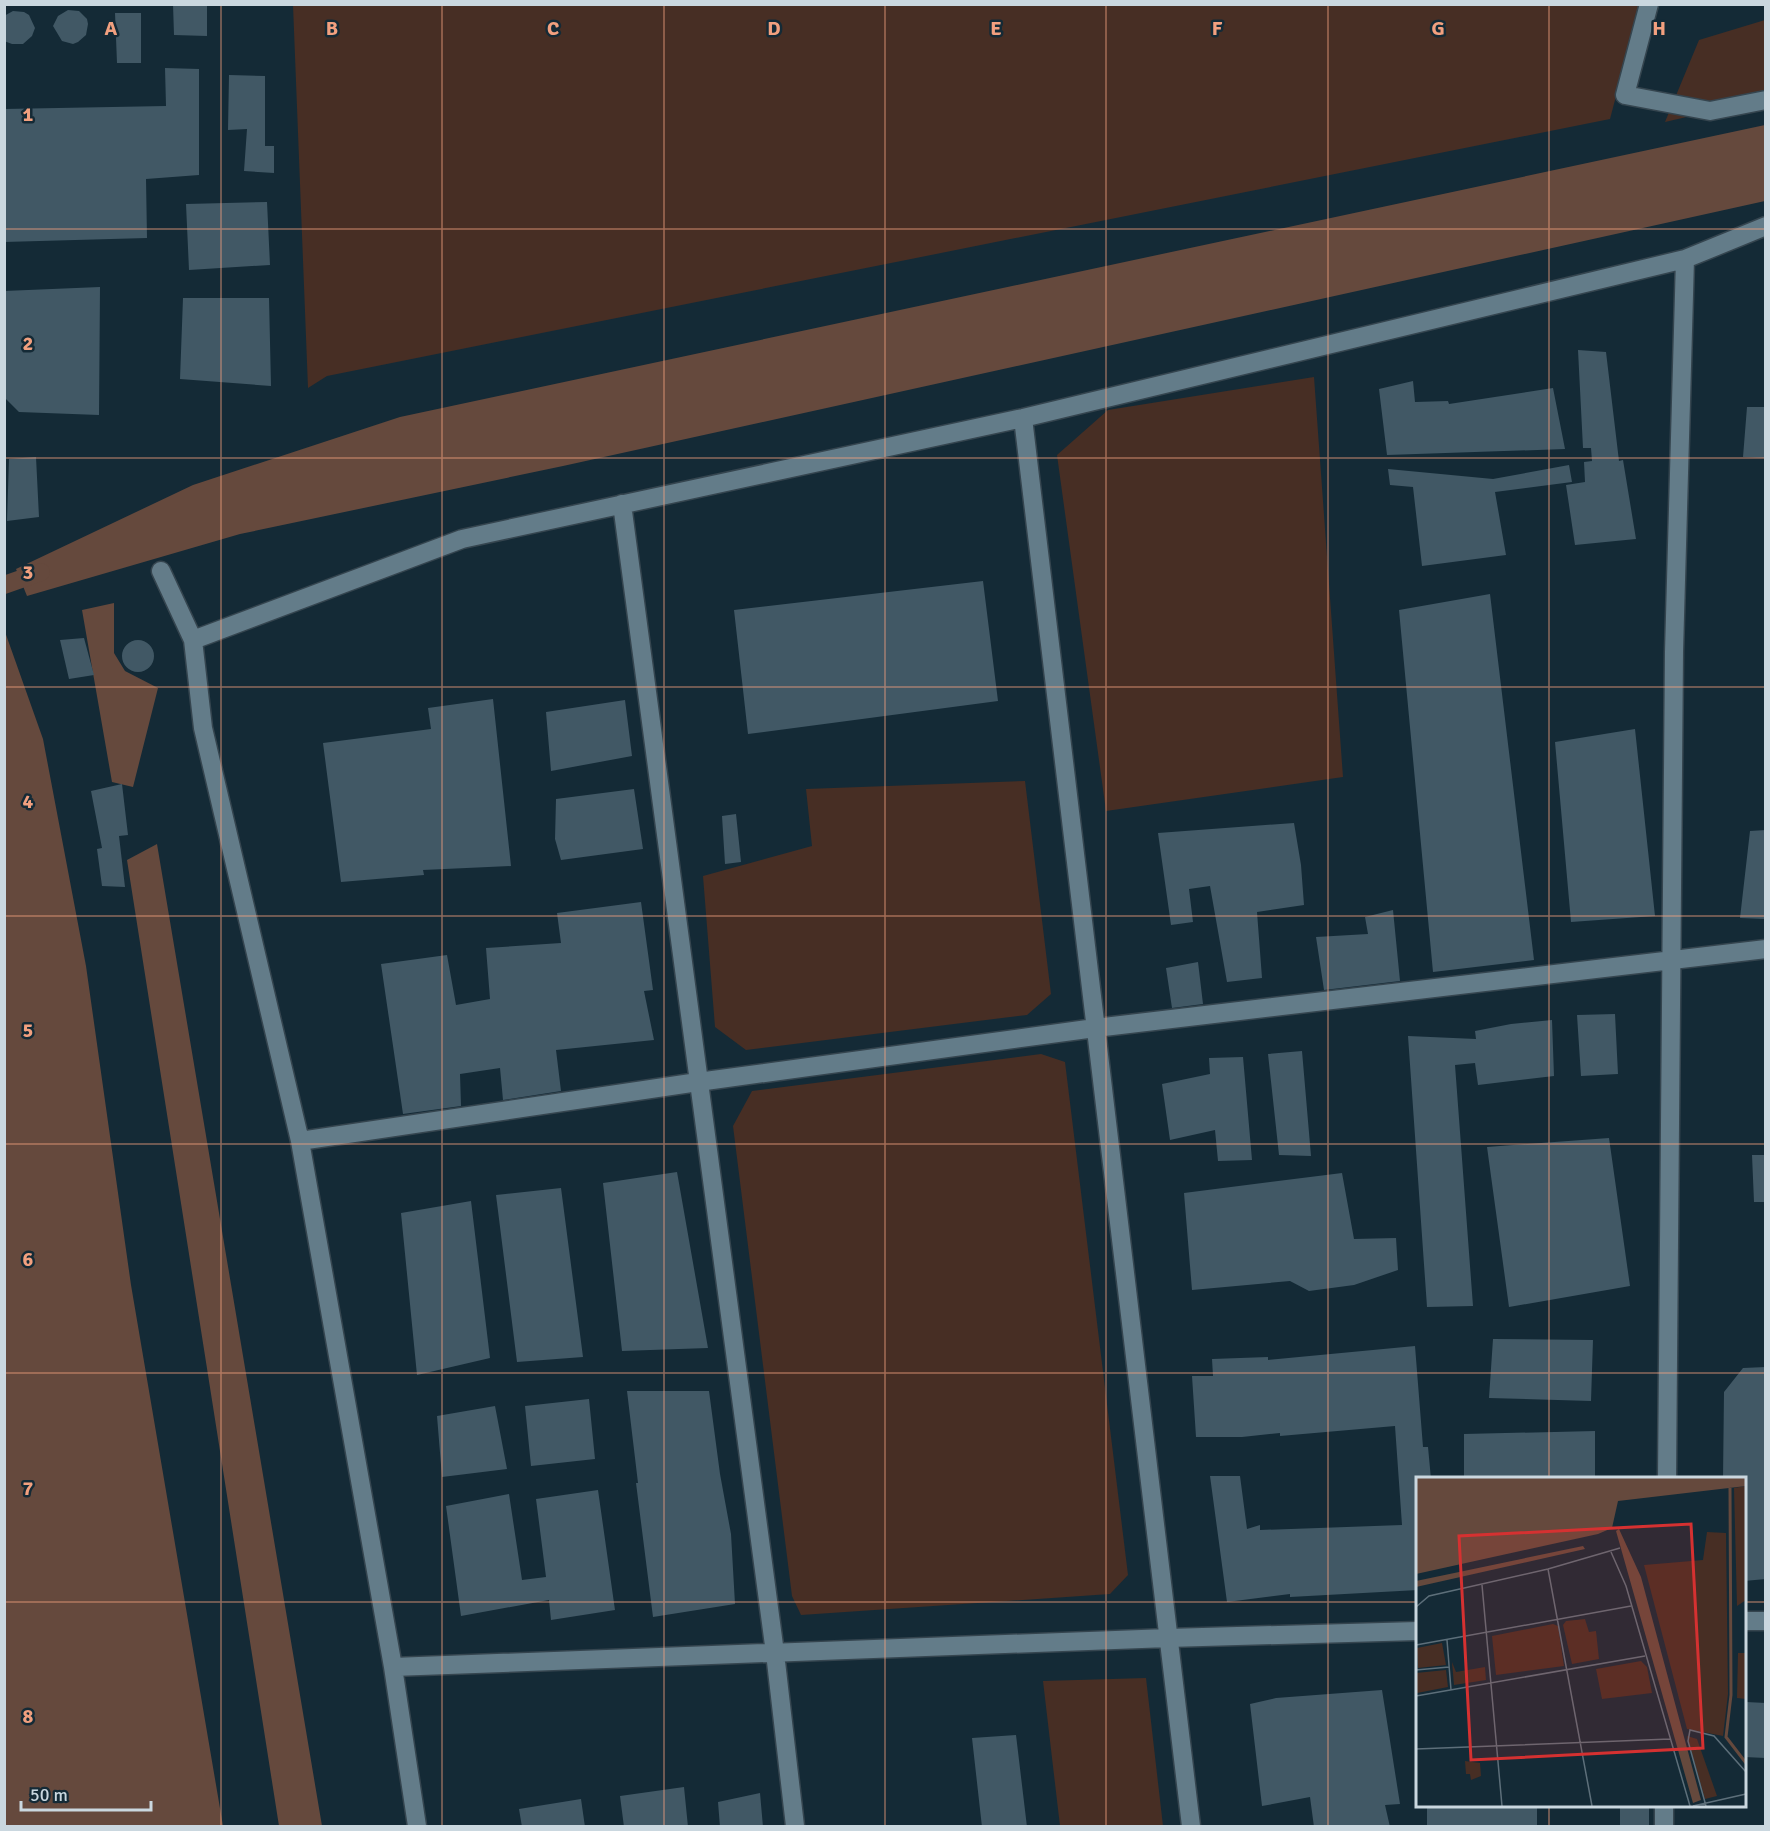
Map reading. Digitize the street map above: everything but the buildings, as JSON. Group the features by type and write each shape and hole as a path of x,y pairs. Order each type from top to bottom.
{"street":[{"path":"1649,4 1625,95 1710,111 1766,100"},
{"path":"193,640 462,539 1023,418 1684,259 1766,226"},
{"path":"1667,1477 1674,652 1684,259"},
{"path":"1023,418 1191,1827"},
{"path":"622,504 775,1653 795,1827"},
{"path":"161,571 193,640 203,728 300,1141 393,1667 417,1827"},
{"path":"300,1141 698,1082 1095,1028 1766,949"},
{"path":"1746,1622 1766,1620"},
{"path":"393,1667 1168,1638 1416,1632"},
{"path":"1664,1807 1664,1827"}],"shaded area":[{"path":"293,5 1640,5 1610,119 327,376 308,388"},
{"path":"1765,20 1765,99 1665,122 1699,40"},
{"path":"1765,125 1765,201 563,466 240,534 27,596 16,569 193,485 400,417"},
{"path":"1314,377 1343,777 1106,811 1057,455 1108,410"},
{"path":"114,603 114,653 125,671 158,688 133,787 112,782 82,610"},
{"path":"4,629 43,739 86,966 131,1285 223,1826 5,1826"},
{"path":"1025,781 1051,994 1027,1015 746,1050 715,1027 703,876 812,846 806,789"},
{"path":"157,844 322,1826 279,1826 127,860"},
{"path":"1041,1054 1065,1062 1128,1575 1110,1594 801,1615 792,1596 733,1126 752,1091"},
{"path":"1146,1678 1163,1826 1060,1826 1043,1681"}],"waterway":[{"path":"4,585 41,572"}]}
